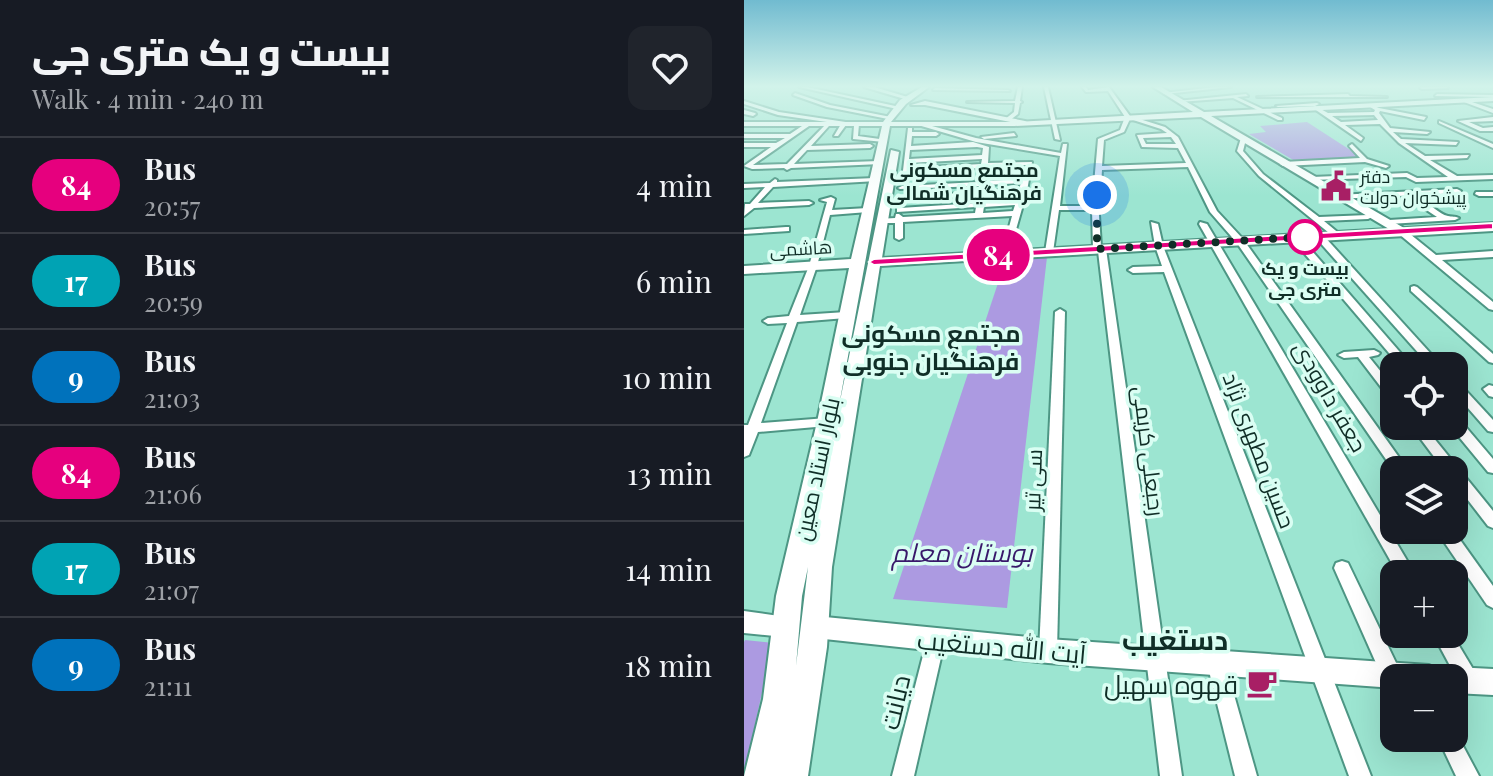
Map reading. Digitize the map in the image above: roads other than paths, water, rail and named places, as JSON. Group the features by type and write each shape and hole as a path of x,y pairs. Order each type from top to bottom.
{"main road":[{"path":"788,123 900,128 974,123"},
{"name":"بلوار استاد معین","path":"899,123 900,128"},
{"name":"بلوار استاد معین","path":"792,776 815,627 820,567 867,262 868,210 879,163 887,143 902,123"},
{"path":"1216,123 1402,232"},
{"name":"بلوار استاد معین","path":"760,776 778,699 790,587 827,422 846,315 881,221 887,143"},
{"path":"1342,196 1368,217 1402,232"},
{"name":"هاشمی","path":"744,270 1493,227"}],"street":[{"path":"744,135 761,123"},
{"path":"845,123 857,125 855,138 887,143"},
{"path":"885,123 979,145"},
{"path":"1010,123 1015,148"},
{"path":"1049,252 1064,155 1053,123"},
{"name":"رجبعلی کریمی","path":"1125,123 1122,131 1101,139 1096,208 1171,776"},
{"path":"1148,123 1163,128 1181,146 1214,212 1240,241 1391,456"},
{"path":"1381,123 1383,130 1455,178"},
{"path":"1444,123 1490,140"},
{"path":"1464,123 1490,140"},
{"path":"1340,124 1361,139"},
{"path":"750,166 807,125"},
{"path":"744,214 748,206 772,185 827,125"},
{"path":"836,135 843,125"},
{"path":"921,125 1015,148 1064,155"},
{"path":"1163,128 1179,126"},
{"path":"900,128 986,147 979,215"},
{"path":"899,238 906,161 900,128"},
{"path":"1490,140 1493,129"},
{"path":"1351,132 1427,132"},
{"path":"744,135 814,139"},
{"path":"965,137 1014,135"},
{"path":"1172,135 1139,136 1144,146 1181,146"},
{"path":"856,147 861,139"},
{"path":"1243,139 1240,151 1252,165 1337,235"},
{"path":"1398,141 1456,143"},
{"path":"806,148 887,143"},
{"path":"744,148 777,145"},
{"path":"1352,146 1365,160"},
{"path":"744,148 770,150"},
{"path":"1425,158 1467,156"},
{"path":"1283,164 1365,160 1386,166"},
{"path":"744,161 750,166 879,163"},
{"path":"906,161 984,165"},
{"path":"904,174 1030,163 1008,245"},
{"path":"1101,168 1191,165"},
{"path":"1143,167 1145,180"},
{"path":"1446,171 1493,174"},
{"path":"1312,179 1455,178 1493,174"},
{"path":"744,186 875,180"},
{"path":"902,188 1025,181"},
{"path":"902,199 1023,191"},
{"path":"1342,196 1457,191"},
{"path":"1479,194 1493,194"},
{"path":"744,452 748,429 813,266 831,199 824,200"},
{"path":"881,221 900,215 980,204 1020,202"},
{"path":"748,206 809,203"},
{"path":"1425,205 1444,218"},
{"path":"1056,208 1096,208"},
{"path":"827,213 868,210"},
{"path":"900,215 1017,213"},
{"path":"1317,219 1368,217"},
{"path":"1389,222 1455,218"},
{"name":"حسین مطهری نژاد","path":"1154,224 1159,246 1360,776"},
{"name":"جعفر داوودی","path":"1203,224 1399,560"},
{"path":"744,232 786,229"},
{"path":"1402,232 1493,307"},
{"path":"1319,236 1423,352"},
{"path":"1296,238 1394,352"},
{"path":"1434,258 1493,254"},
{"path":"1145,258 1148,270"},
{"path":"1133,270 1168,269"},
{"path":"1414,289 1493,360"},
{"path":"1478,295 1493,292"},
{"name":"سی تیر","path":"1048,651 1060,312"},
{"path":"768,321 846,315"},
{"path":"1344,355 1367,354 1380,374"},
{"path":"1468,400 1493,428"},
{"path":"748,429 827,422"},
{"path":"1468,439 1493,468"},
{"path":"1428,440 1441,456"},
{"path":"1468,490 1493,522"},
{"path":"1454,544 1493,600"},
{"path":"1342,568 1400,664"},
{"path":"744,622 785,626"},
{"name":"آیت الله دستغیب","path":"815,627 1048,651 1380,675"},
{"name":"دیانت","path":"903,776 936,640"},
{"path":"1451,648 1472,681"},
{"path":"1216,663 1246,776"},
{"path":"1455,752 1468,776"}],"place":[{"name":"دفتر پیشخوان دولت","path":"1336,186"},
{"name":"بیست و یک متری جی","path":"1305,237"},
{"name":"قهوه سهیل","path":"1262,683"}],"district":[{"name":"مجتمع مسکونی فرهنگیان شمالی","path":"964,180"},
{"name":"مجتمع مسکونی فرهنگیان جنوبی","path":"931,346"},
{"name":"دستغیب","path":"1175,638"}],"park label":[{"name":"بوستان معلم","path":"962,551"}]}
